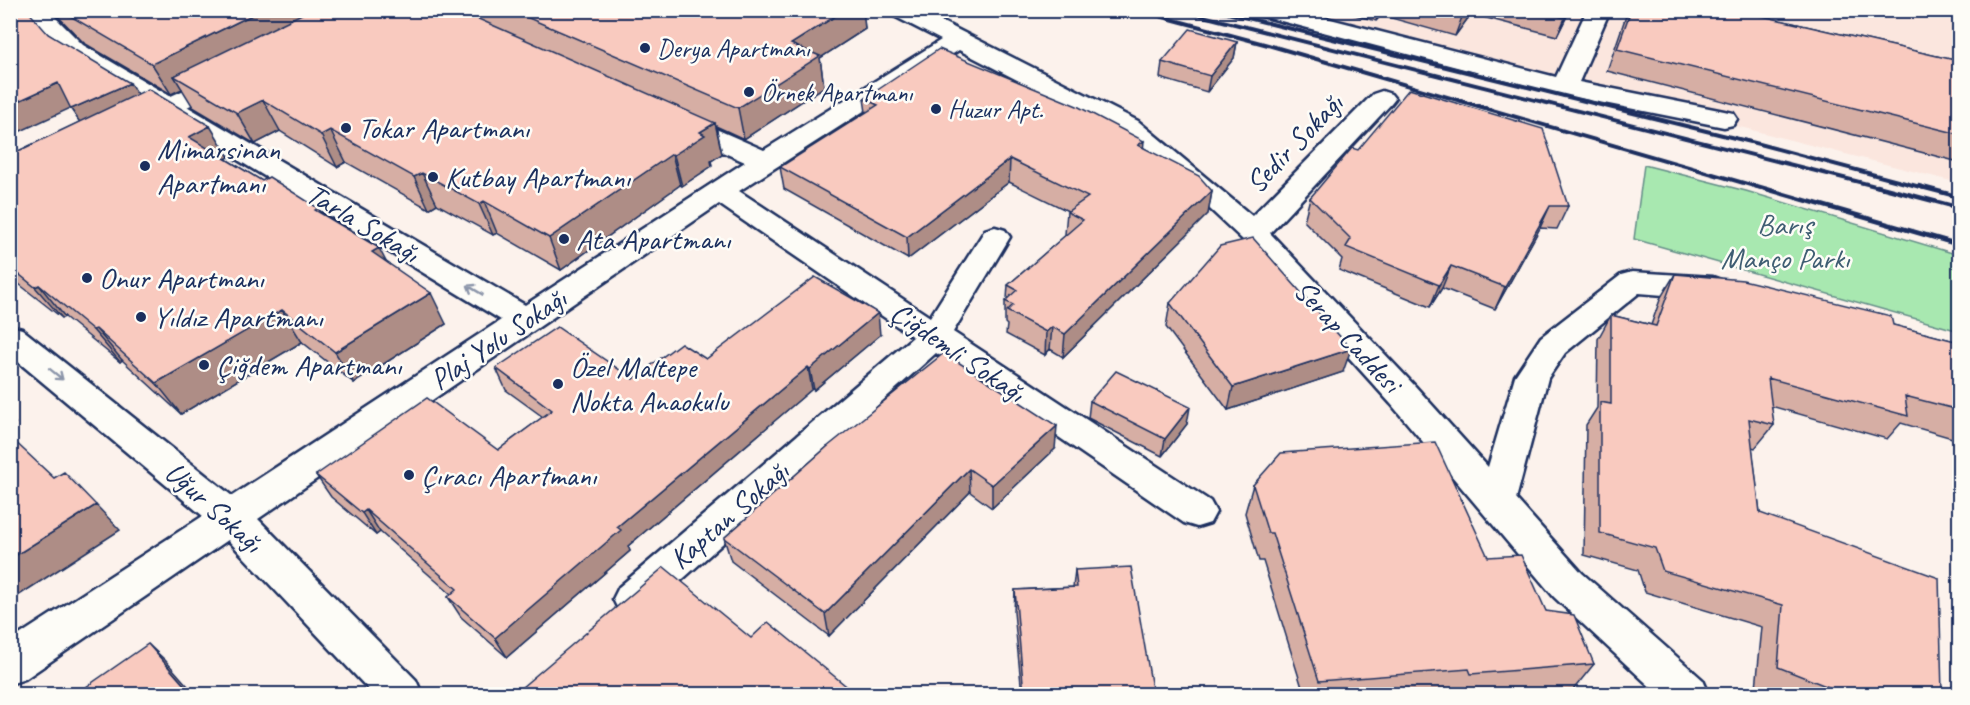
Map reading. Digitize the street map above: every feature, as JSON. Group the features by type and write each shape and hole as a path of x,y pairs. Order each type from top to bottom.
{"street":[{"name":"Tarla Sokağı","path":"35,10 74,50 525,320"},
{"name":"Serap Caddesi","path":"900,10 1129,127 1206,190 1253,233 1404,395 1568,585 1688,694"},
{"path":"1266,10 1564,87 1724,119"},
{"path":"1564,87 1599,10"},
{"name":"Plaj Yolu Sokağı","path":"10,665 719,191 959,39"},
{"path":"117,121 245,60"},
{"name":"Sedir Sokağı","path":"1253,233 1382,99"},
{"path":"656,113 766,161"},
{"name":"Çiğdemli Sokağı","path":"719,191 1197,512"},
{"name":"Kaptan Sokağı","path":"604,624 935,336 995,237"},
{"path":"1496,503 1532,376 1553,345 1632,282 1746,291"},
{"name":"Uğur Sokağı","path":"10,337 231,517 401,694"}],"shaded area":[{"path":"1284,11 1959,11 1959,183 1556,80"}],"green space":[{"name":"Barış Manço Parkı","path":"1644,165 1746,191 1959,255 1959,331 1634,239"}],"building":[{"path":"10,10 27,10 48,34 130,83 71,109 58,83 10,105"},
{"path":"62,10 262,10 152,64"},
{"path":"310,10 458,10 715,123 700,132 705,135 674,155 672,154 549,238 484,201 479,204 422,173 414,177 330,130 321,135 263,100 237,113 174,76"},
{"path":"510,10 845,10 791,44 820,56 738,108"},
{"path":"1437,10 1467,10 1462,17"},
{"path":"1537,10 1568,10 1565,18"},
{"path":"1631,10 1736,10 1959,61 1959,134 1617,49"},
{"path":"1190,29 1237,42 1210,76 1162,62"},
{"path":"939,49 1077,106 1144,141 1138,145 1199,176 1212,191 1065,334 1052,327 1046,332 1007,311 1013,305 1005,301 1017,290 1008,285 1083,220 1067,212 1088,197 1010,159 907,237 780,167 878,105 864,99"},
{"path":"148,89 210,126 189,137 262,181 269,177 318,208 315,210 379,248 372,252 431,293 335,352 282,310 156,383 96,329 93,330 39,285 35,287 10,267 10,155"},
{"path":"1409,89 1543,129 1568,206 1550,206 1505,287 1451,266 1439,285 1346,247 1351,239 1310,198 1352,148 1358,150"},
{"path":"1253,238 1351,349 1233,387 1170,303 1220,246"},
{"path":"1675,274 1743,280 1891,316 1893,325 1959,342 1959,410 1905,396 1908,416 1768,378 1774,425 1749,419 1760,513 1939,578 1942,694 1846,694 1778,667 1783,605 1663,571 1655,548 1600,533 1600,402 1611,404 1611,315 1656,326"},
{"path":"815,277 878,313 810,369 808,367 617,527 621,530 495,638 448,597 457,589 366,510 362,513 316,475 427,398 498,450 552,410 496,368 557,327 633,379 681,343 706,359"},
{"path":"944,353 1057,426 992,485 969,469 825,614 724,538 827,447"},
{"path":"1116,371 1190,407 1165,439 1090,401"},
{"path":"10,437 54,478 64,472 96,505 10,559"},
{"path":"1435,442 1488,557 1521,555 1546,611 1574,615 1594,664 1471,674 1469,669 1319,681 1272,533 1268,533 1253,485 1281,453"},
{"path":"664,567 751,638 768,622 856,694 515,693"},
{"path":"1131,567 1153,694 1024,694 1015,590 1077,587 1075,570"},
{"path":"148,644 192,694 76,694"},
{"path":"863,687 872,694 856,694"}],"railway":[{"path":"1137,10 1268,45 1761,188"},
{"path":"1179,10 1883,188"},
{"path":"1215,10 1755,143 1924,188"},
{"path":"1756,186 1960,245"},
{"path":"1877,186 1960,208"},
{"path":"1918,186 1960,197"}],"place":[{"name":"Derya Apartmanı","path":"645,48"},
{"name":"Örnek Apartmanı","path":"749,92"},
{"name":"Huzur Apt.","path":"936,109"},
{"name":"Tokar Apartmanı","path":"346,128"},
{"name":"Mimarsinan Apartmanı","path":"145,166"},
{"name":"Kutbay Apartmanı","path":"433,177"},
{"name":"Ata Apartmanı","path":"564,239"},
{"name":"Onur Apartmanı","path":"87,278"},
{"name":"Yıldız Apartmanı","path":"141,317"},
{"name":"Çiğdem Apartmanı","path":"204,365"},
{"name":"Özel Maltepe Nokta Anaokulu","path":"558,384"},
{"name":"Çıracı Apartmanı","path":"409,475"}]}
